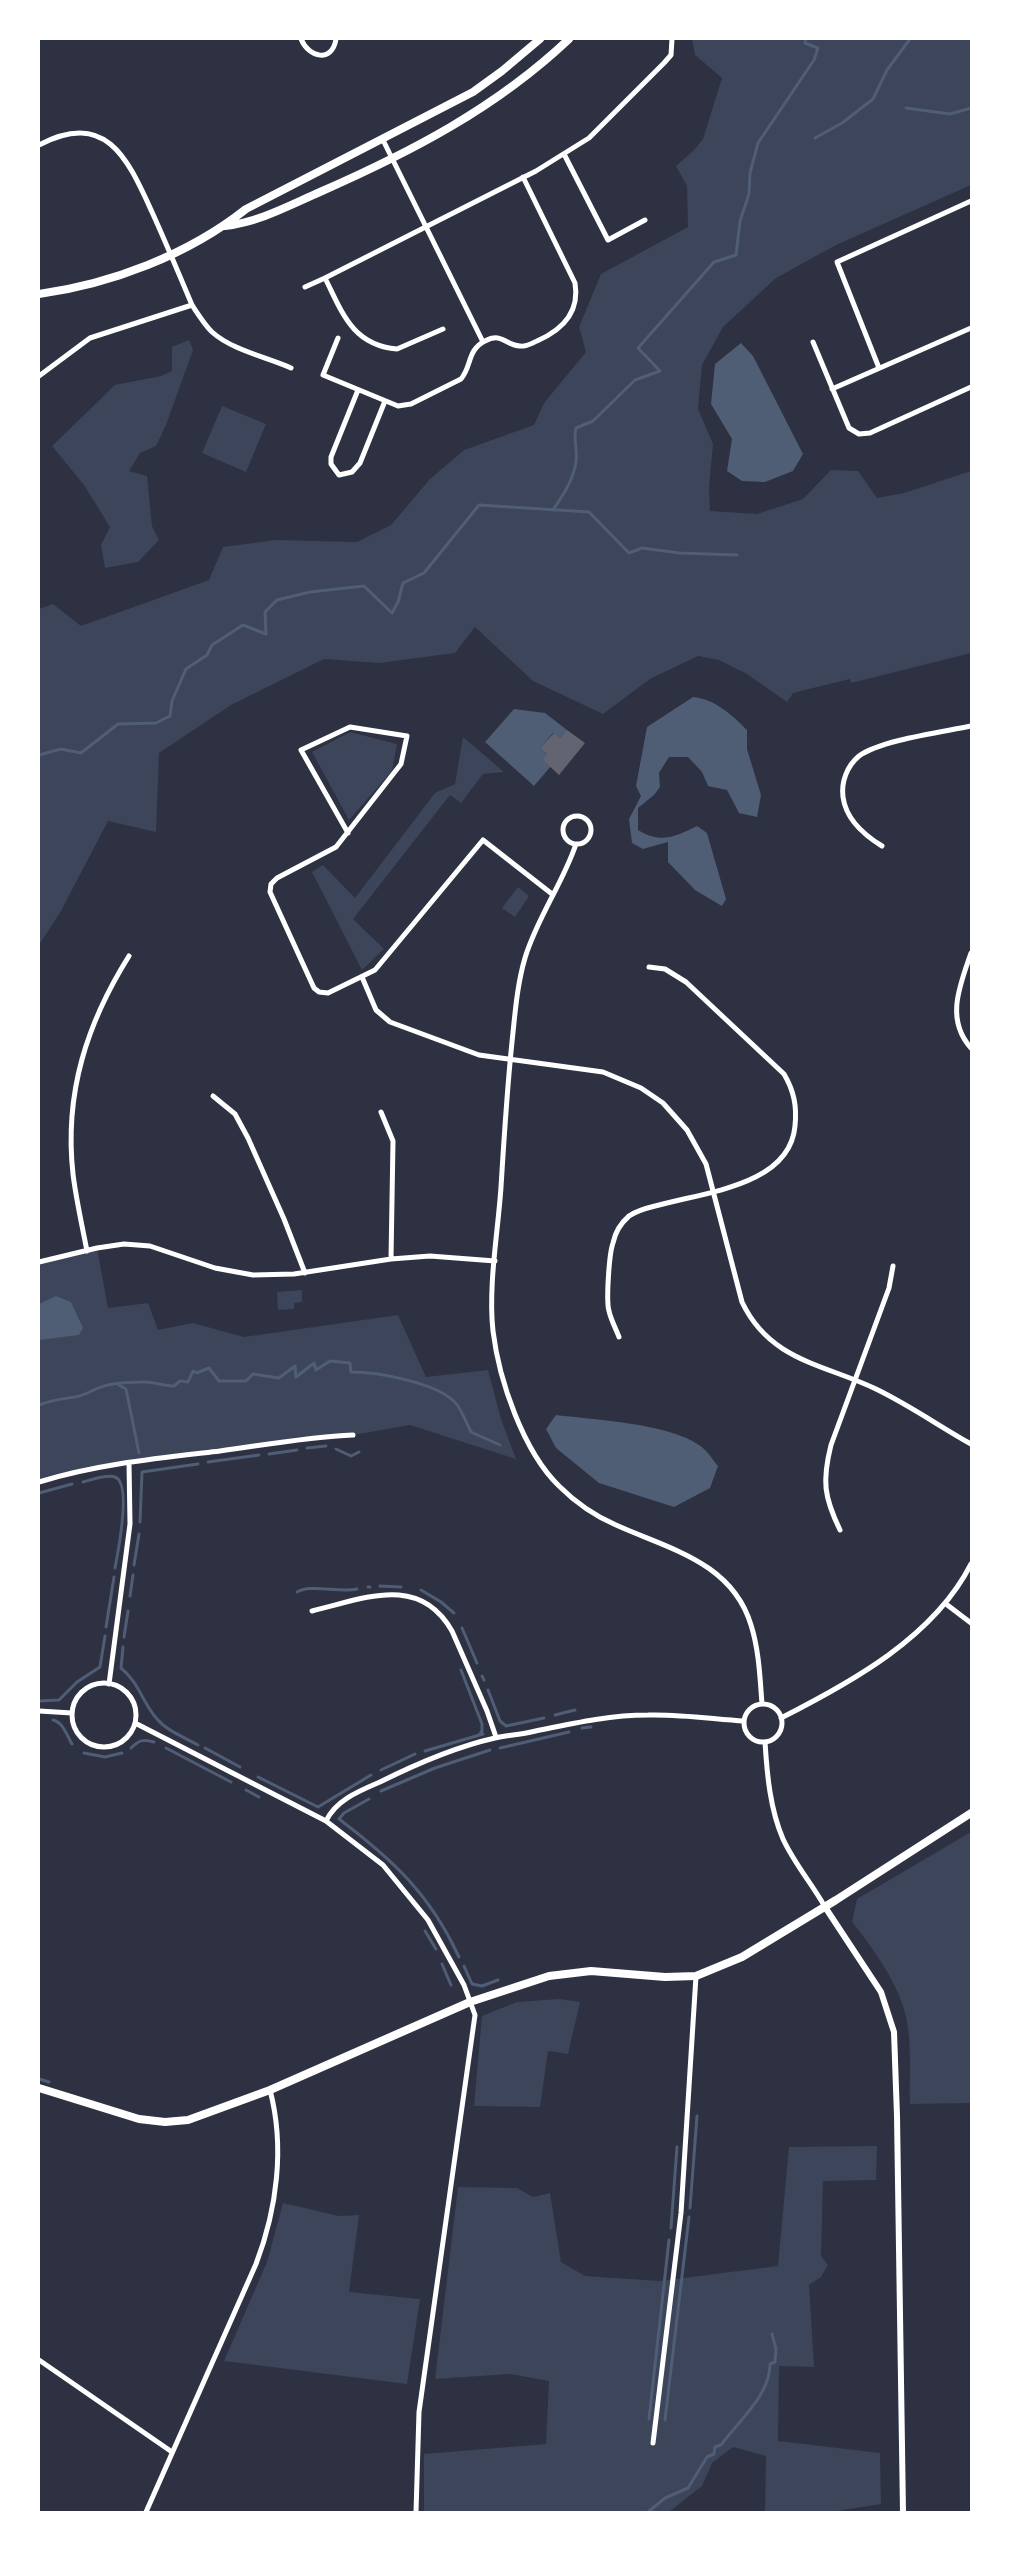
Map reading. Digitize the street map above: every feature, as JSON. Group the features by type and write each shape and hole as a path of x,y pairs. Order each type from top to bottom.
{"main road":[{"path":"39,294 71,290 136,271 224,226 246,209 473,92 540,39"},
{"path":"224,226 249,223 392,157 472,116 517,85 569,39"},
{"path":"39,2088 128,2116 165,2122 202,2117 270,2090 470,2002 558,1974 591,1971 665,1977 696,1976 741,1957 825,1907 971,1813"}],"street":[{"path":"301,39 308,51 315,55 325,55 332,50 336,39"},
{"path":"304,288 523,177 589,138 671,55 672,39"},
{"path":"39,145 62,135 87,133 101,138 114,147 131,166 192,305 213,332 231,343 291,368"},
{"path":"382,138 483,342"},
{"path":"564,154 608,240 645,220"},
{"path":"338,338 323,375 398,406 411,404 461,379 466,373 469,356 475,347 492,337 503,338 517,346 525,346 555,333 568,318 577,294 574,283 523,177"},
{"path":"879,368 837,262 971,201"},
{"path":"325,278 345,319 354,331 364,338 397,349 443,329"},
{"path":"39,376 90,338 192,305"},
{"path":"832,389 971,328"},
{"path":"813,342 849,428 859,434 870,433 971,387"},
{"path":"358,390 331,457 331,464 339,475 352,472 360,463 385,401"},
{"path":"882,846 866,836 855,825 843,799 843,786 852,764 860,755 875,748 971,726"},
{"path":"348,833 301,750 350,727 407,736 401,764 348,833 329,852 276,878 271,884 270,892 314,988 320,992 327,993 375,970 483,840 552,894"},
{"path":"576,844 568,841 563,832 567,820 576,817 586,820 591,829 588,839 576,844 570,862 552,894 525,957 518,990 510,1058 495,1260 493,1300 495,1339 516,1418 531,1450 558,1485 586,1509 615,1525 689,1555 714,1570 733,1589 747,1613 755,1636 762,1704"},
{"path":"971,953 959,988 956,1009 960,1032 971,1048"},
{"path":"87,1251 73,1174 72,1120 75,1083 97,1013 129,956"},
{"path":"619,1337 608,1301 612,1244 620,1226 637,1211 756,1179 778,1162 787,1151 794,1134 796,1107 784,1074 686,982 665,969 649,968"},
{"path":"362,977 376,1010 390,1022 466,1052 603,1072 623,1079 653,1095 687,1130 706,1164 738,1290 752,1321 764,1335 784,1351 897,1400 971,1444"},
{"path":"213,1096 235,1114 248,1138 305,1273"},
{"path":"381,1112 393,1141 391,1259"},
{"path":"39,1262 124,1244 150,1246 236,1273 273,1275 305,1273 391,1259 430,1256 495,1260"},
{"path":"840,1530 828,1505 825,1470 831,1445 889,1288 893,1266"},
{"path":"39,1482 129,1463 352,1435"},
{"path":"109,1684 130,1524 129,1463"},
{"path":"781,1718 814,1701 897,1649 946,1604 971,1564"},
{"path":"312,1611 389,1593 403,1594 433,1607 452,1630 487,1711 495,1737"},
{"path":"946,1604 971,1623"},
{"path":"109,1684 128,1694 136,1713 135,1724 123,1741 104,1747 94,1746 77,1733 72,1713 80,1694 88,1688 109,1684"},
{"path":"762,1704 774,1707 781,1718 781,1729 778,1734 765,1742 752,1738 748,1734 744,1721 752,1708 762,1704"},
{"path":"39,1711 72,1713"},
{"path":"326,1821 331,1811 360,1791 421,1762 495,1737 524,1734 591,1719 650,1714 744,1721"},
{"path":"135,1724 326,1821 383,1865 407,1891 428,1920 464,1985 475,2023 419,2412 416,2512"},
{"path":"765,1742 773,1807 779,1828 790,1852 881,1992 894,2031 903,2512"},
{"path":"653,2443 681,2213 696,1976"},
{"path":"146,2512 256,2264 273,2212 276,2148 270,2090"},
{"path":"39,2360 172,2452"}],"shaded area":[{"path":"692,39 971,39 971,185 836,245 776,278 723,327 702,365 698,409 713,444 709,487 710,511 757,514 803,499 831,470 858,471 877,498 904,493 971,471 971,653 851,683 850,679 793,693 787,702 747,674 719,660 698,656 650,679 603,714 533,681 475,627 455,653 379,663 324,659 231,705 159,753 156,832 108,821 61,911 39,945 39,609 53,604 81,626 209,580 223,547 276,540 357,542 391,525 430,479 464,450 534,425 544,403 586,352 579,327 601,274 688,227 687,186 676,166 703,139 722,78 695,55"},
{"path":"189,340 193,350 166,425 156,446 140,453 129,471 147,476 152,526 159,540 138,562 105,568 101,545 110,527 84,485 52,446 115,385 161,376 172,371 172,347"},
{"path":"741,343 753,356 803,454 793,471 765,482 742,481 727,471 732,439 711,404 715,364"},
{"path":"222,406 266,424 246,472 202,453"},
{"path":"693,697 716,704 747,730 747,749 761,795 757,817 739,813 727,790 708,786 702,772 688,757 669,757 659,773 660,787 638,808 638,830 661,838 674,836 697,826 707,833 726,899 722,906 695,890 668,862 668,842 643,849 632,843 629,819 641,796 636,786 647,727"},
{"path":"514,709 545,713 567,730 560,738 553,733 540,748 547,754 551,766 534,786 485,742"},
{"path":"350,732 397,744 392,771 349,820 312,752"},
{"path":"463,737 504,772 483,774 461,803 450,795 353,919 384,949 362,970 312,872 323,865 355,898 435,793 455,784"},
{"path":"518,887 529,896 515,917 502,908"},
{"path":"97,1248 108,1308 148,1303 158,1330 193,1323 244,1337 398,1315 426,1377 488,1370 501,1419 516,1459 410,1425 353,1435 129,1463 39,1482 39,1262"},
{"path":"302,1290 302,1302 294,1303 294,1309 278,1310 277,1292"},
{"path":"56,1296 71,1302 83,1328 79,1335 39,1340 39,1304"},
{"path":"556,1415 650,1427 685,1438 702,1447 718,1466 710,1488 674,1507 599,1483 556,1448 546,1429"},
{"path":"971,1832 971,2103 910,2104 909,2042 903,2006 888,1973 852,1922 857,1899"},
{"path":"559,1999 580,2002 568,2054 548,2051 540,2107 474,2106 482,2016 517,2002"},
{"path":"877,2146 876,2180 823,2181 821,2256 828,2265 821,2277 809,2285 814,2367 779,2366 778,2441 880,2453 881,2504 831,2512 765,2512 766,2456 733,2447 712,2463 702,2486 669,2512 424,2512 424,2454 546,2444 549,2381 510,2374 435,2379 458,2187 517,2188 533,2197 550,2193 561,2262 585,2276 660,2281 778,2266 789,2147"},
{"path":"283,2203 339,2216 359,2215 349,2292 420,2299 407,2384 224,2361 267,2262"}],"building":[{"path":"567,730 585,743 559,775 543,760 547,754 540,748 554,733 560,738"}],"waterway":[{"path":"553,510 567,488 575,469 576,428 593,421 635,380 660,371 638,348 714,262 736,255 740,221 749,194 750,173 758,143 814,60 818,48 805,43 806,39"},
{"path":"815,138 842,123 873,99 887,70 910,39"},
{"path":"906,108 950,114 971,108"},
{"path":"39,755 61,749 81,753 118,724 156,723 170,716 172,701 186,669 207,655 212,645 243,625 266,634 265,612 277,600 310,592 364,586 392,613 398,602 403,583 424,573 479,505 589,512 629,553 642,548 679,553 737,555"},
{"path":"39,1405 86,1394 101,1387 119,1383 146,1382 174,1386 180,1381 188,1382 193,1371 197,1373 209,1368 219,1381 246,1381 253,1374 279,1378 295,1366 296,1377 314,1363 316,1370 330,1361 350,1363 351,1372 408,1380 438,1391 458,1406 471,1432 500,1445"},
{"path":"119,1385 126,1389 139,1453"},
{"path":"307,1448 326,1446"},
{"path":"336,1449 351,1456 359,1452"},
{"path":"269,1454 297,1450"},
{"path":"208,1462 259,1455"},
{"path":"140,1522 142,1472 198,1464"},
{"path":"83,1482 108,1476 115,1477 120,1482 123,1504 115,1568"},
{"path":"39,1493 72,1484"},
{"path":"134,1565 139,1534"},
{"path":"130,1596 133,1575"},
{"path":"106,1627 114,1577"},
{"path":"380,1586 401,1587"},
{"path":"297,1592 310,1589 357,1589"},
{"path":"421,1590 454,1613"},
{"path":"124,1637 128,1611"},
{"path":"462,1628 477,1663"},
{"path":"39,1701 59,1700 77,1682 100,1667 105,1636"},
{"path":"123,1647 121,1668 133,1680 152,1713 176,1734 198,1745"},
{"path":"461,1670 482,1724 482,1731 479,1735"},
{"path":"482,1676 484,1680"},
{"path":"488,1690 500,1721 506,1726 544,1718"},
{"path":"555,1715 575,1710"},
{"path":"53,1720 62,1726 72,1744"},
{"path":"582,1728 591,1727"},
{"path":"500,1748 569,1732"},
{"path":"425,1751 483,1734"},
{"path":"131,1748 141,1741 154,1742"},
{"path":"166,1748 231,1782"},
{"path":"205,1748 240,1767"},
{"path":"381,1791 435,1768 490,1750"},
{"path":"84,1753 105,1757 122,1753"},
{"path":"381,1770 415,1754"},
{"path":"258,1777 318,1807 371,1775"},
{"path":"246,1790 259,1797"},
{"path":"369,1799 344,1813 339,1819 393,1864 423,1896 459,1957"},
{"path":"425,1931 436,1949"},
{"path":"442,1964 451,1985"},
{"path":"464,1966 472,1984 482,1986 498,1980"},
{"path":"39,2079 49,2082"},
{"path":"690,2208 697,2116"},
{"path":"671,2228 677,2147"},
{"path":"665,2420 689,2217"},
{"path":"649,2419 669,2240"},
{"path":"648,2512 665,2498 688,2488 707,2457 714,2454 715,2447 721,2445 752,2408 765,2387 770,2364 775,2362 776,2349 772,2334"}]}
